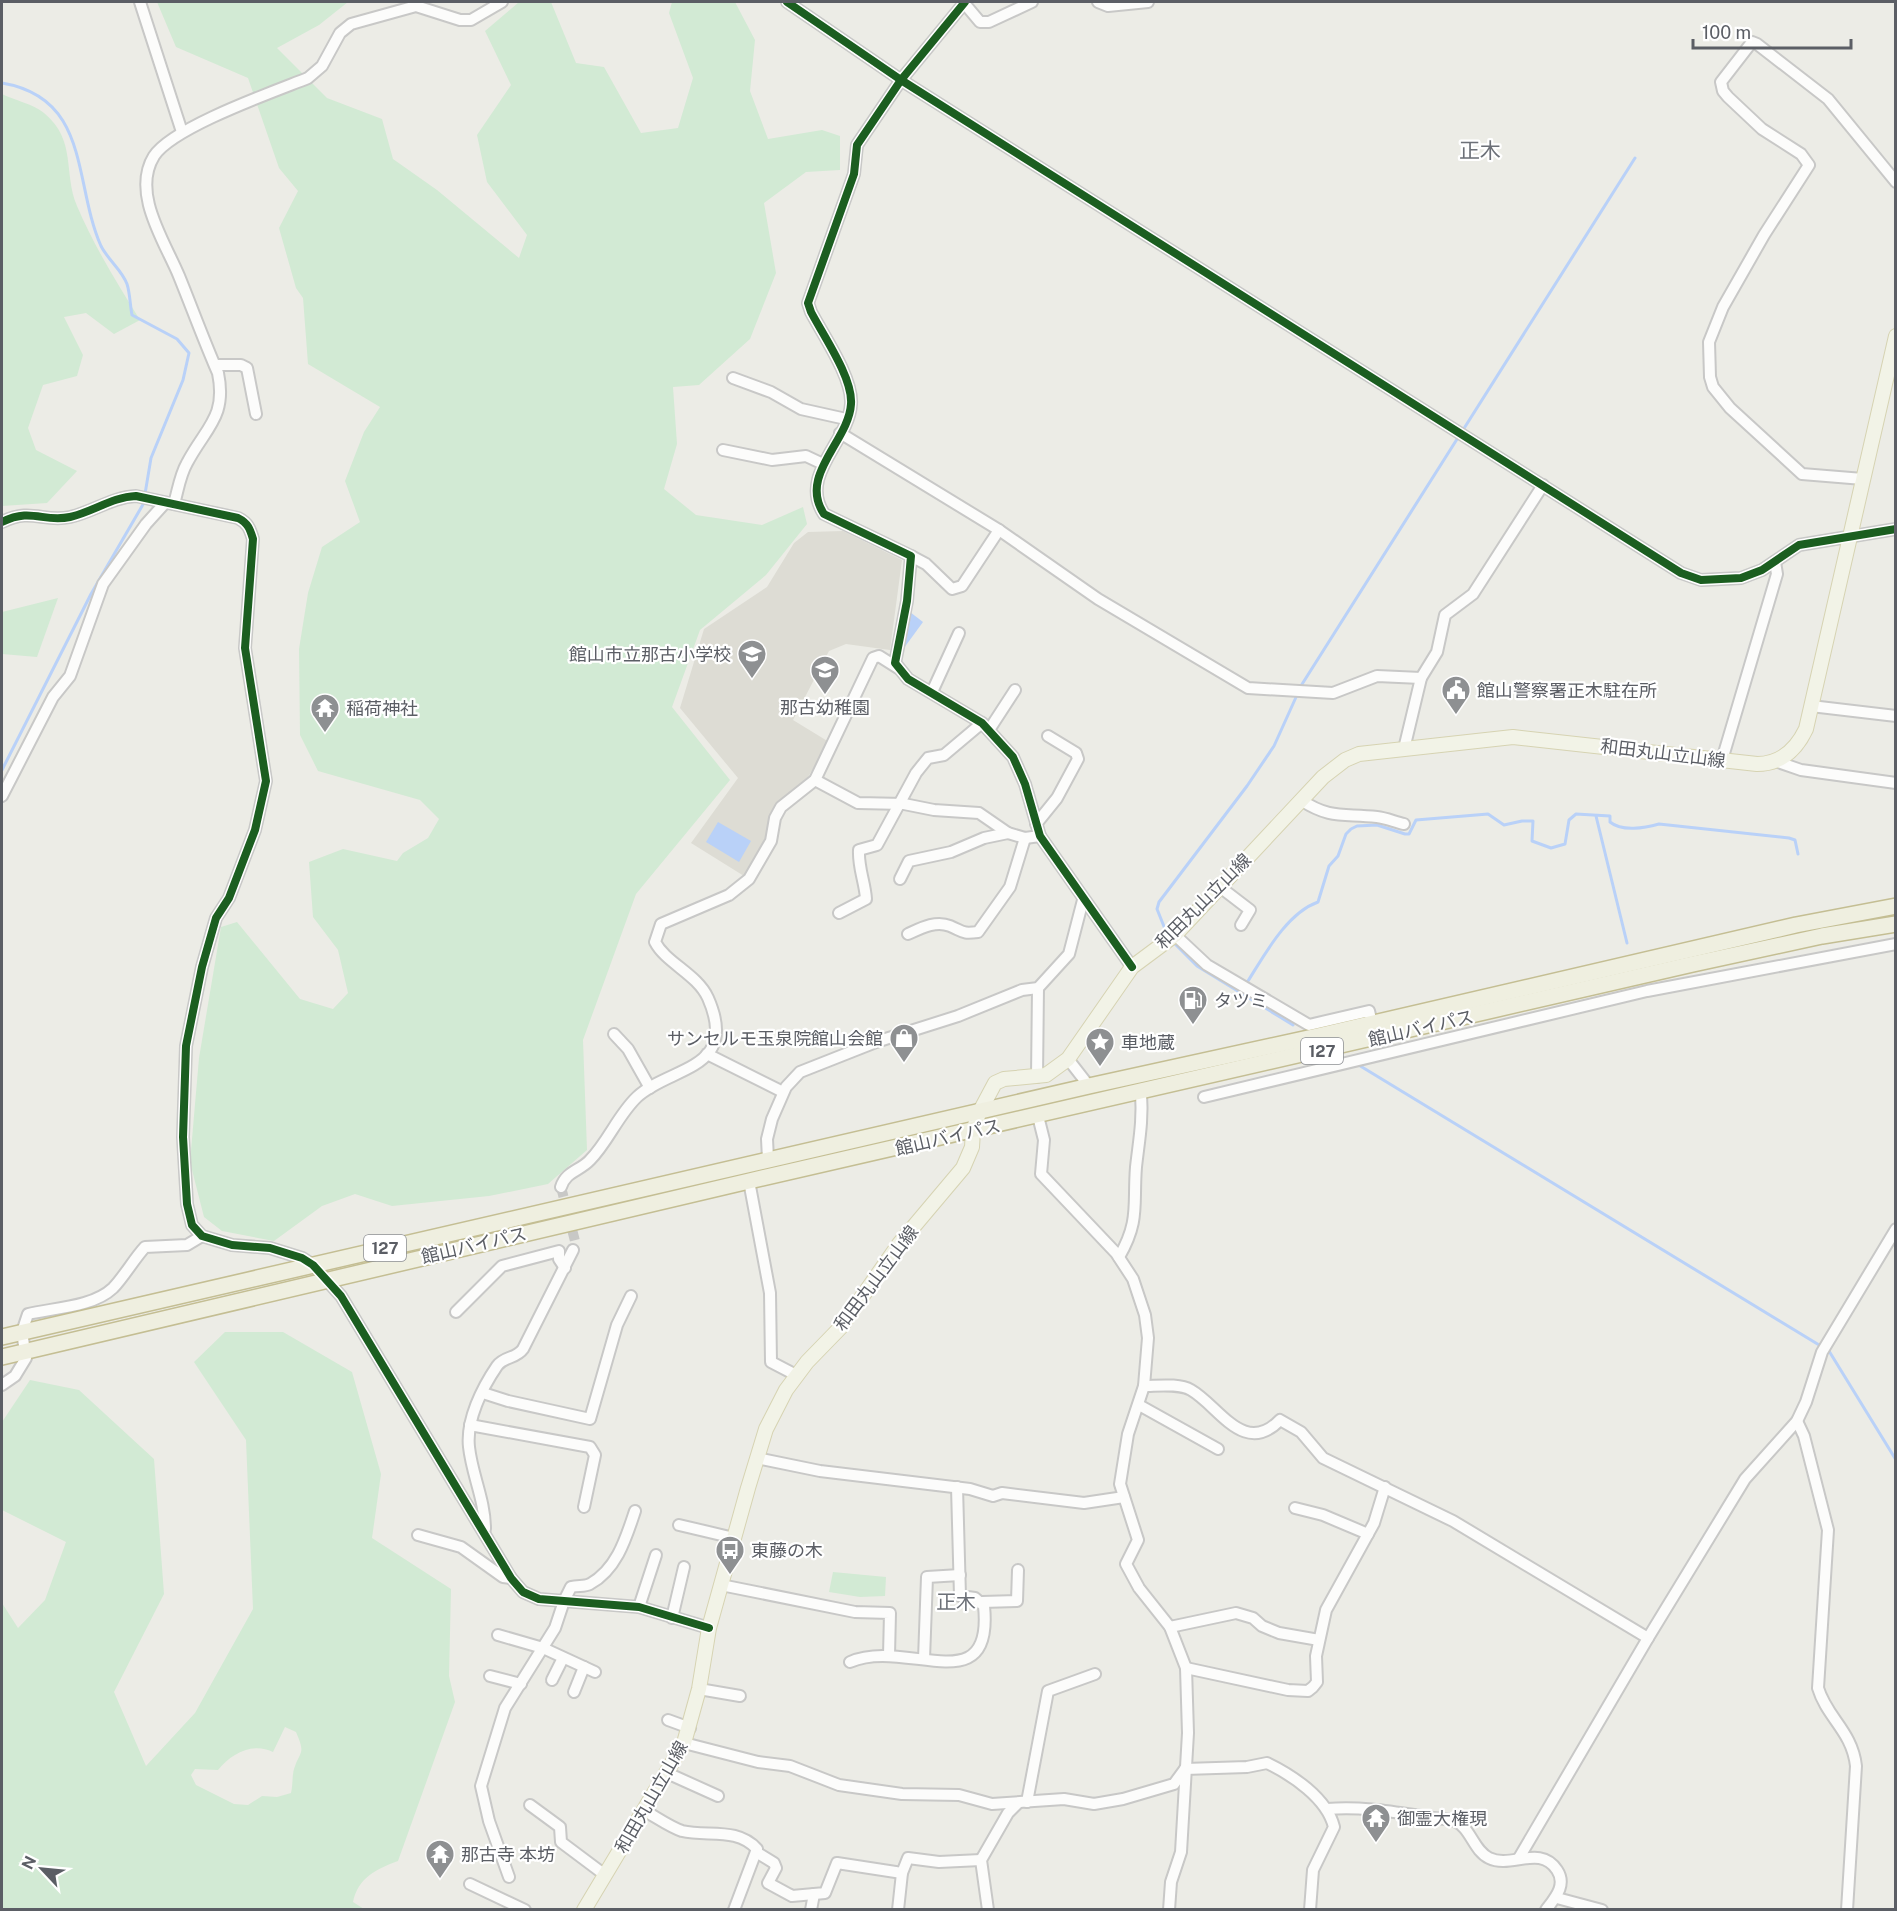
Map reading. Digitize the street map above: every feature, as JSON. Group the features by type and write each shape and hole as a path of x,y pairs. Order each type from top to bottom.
{"highway":[{"name":"館山バイパス","path":"2,1337 1786,927 1896,906"},
{"name":"館山バイパス","path":"2,1357 1693,964 1822,936 1896,924"}],"main road":[{"path":"1778,762 1801,740 1811,706 1896,336"},
{"name":"和田丸山立山線","path":"584,1910 668,1773 690,1728 709,1628 757,1458 776,1407 796,1375 841,1327 890,1256 963,1168 972,1147 973,1131 979,1113 994,1083 1004,1079 1046,1076 1068,1059 1132,967 1174,935 1323,777 1346,760 1359,754 1520,737 1757,764 1778,762"}],"street":[{"path":"140,2 182,132"},
{"path":"2,796 53,697 70,676 103,584 146,524 170,503 187,463 219,410 223,394 215,365 154,224 148,196 148,171 154,155 182,132 308,78 322,66 340,33 351,24 415,4 460,20 471,20 502,2"},
{"path":"787,2 901,80 1669,566 1701,580 1742,578 1762,570 1799,545 1896,530"},
{"path":"999,530 962,586 952,589 926,564 824,514 817,504 817,486 823,464 840,433 851,404 842,369 808,303 854,174 857,145 901,80 964,2 980,22 989,22 1032,2"},
{"path":"1098,2 1108,6 1148,2"},
{"path":"1863,479 1802,474 1730,408 1713,387 1709,342 1724,307 1764,235 1809,165 1801,154 1775,139 1736,105 1723,91 1721,82 1752,42 1757,44 1828,99 1896,182"},
{"path":"215,365 241,365 247,368 256,414"},
{"path":"733,378 771,393 801,409 846,419"},
{"path":"840,433 999,530 1098,598 1248,688 1333,693 1377,676 1421,678"},
{"path":"723,450 772,460 806,456 823,464"},
{"path":"1404,749 1421,678 1437,652 1445,615 1473,594 1543,485"},
{"path":"2,522 16,515 29,514 71,517 123,497 136,496 238,519 246,522 253,539 245,648 266,781 255,830 229,898 216,918 202,967 186,1046 183,1137 188,1204 192,1225 202,1236 232,1245 250,1245 285,1252 313,1265 328,1280 341,1296 512,1578 524,1592 531,1596 564,1601 639,1607 709,1628"},
{"path":"911,556 907,601 895,663 908,679 986,726 1013,757 1040,836 1132,967"},
{"path":"1722,760 1778,574 1775,562"},
{"path":"932,693 959,633"},
{"path":"561,1187 564,1178 590,1160 628,1106 642,1092 694,1067 707,1054 712,1044 715,1029 713,1013 706,996 680,965 658,947 655,942 661,924 729,895 749,879 771,841 775,818 781,807 814,780 873,658 879,656 898,668"},
{"path":"839,913 866,899 866,886 858,867 859,850 877,845 916,773 928,758 944,755 986,726 1015,690"},
{"path":"1811,706 1896,716"},
{"path":"1036,824 1057,798 1078,759 1076,753 1048,736"},
{"path":"1778,762 1801,770 1896,783"},
{"path":"814,780 858,803 900,804 934,810 979,813 1008,833 1025,838 1040,836"},
{"path":"1301,801 1324,813 1352,817 1379,817 1404,824"},
{"path":"900,879 909,861 951,852 984,838 1008,833"},
{"path":"908,934 927,924 949,925 963,934 978,932 1010,887 1025,838"},
{"path":"1220,887 1250,910 1242,924"},
{"path":"768,1160 767,1139 783,1092 800,1072 876,1042 958,1016 1022,990 1038,988 1069,954 1083,900"},
{"path":"1174,935 1207,965 1310,1026 1369,1011 1372,1023"},
{"path":"1204,1097 1647,991 1896,944"},
{"path":"1037,1077 1038,988"},
{"path":"614,1034 628,1049 650,1088"},
{"path":"707,1054 783,1092"},
{"path":"1068,1059 1089,1086"},
{"path":"1119,1257 1133,1228 1136,1207 1137,1154 1143,1124 1141,1093"},
{"path":"1038,1116 1044,1140 1041,1174 1119,1257 1133,1279 1145,1315 1148,1338 1144,1386 1139,1406 1131,1422 1120,1484 1138,1540 1126,1564 1139,1588 1170,1627 1186,1668 1188,1733 1181,1852 1171,1882 1169,1910"},
{"path":"749,1182 770,1293 771,1362 796,1375"},
{"path":"1519,1858 1648,1638 1745,1479 1797,1421 1824,1349 1896,1229"},
{"path":"2,1384 21,1369 26,1358 22,1332 28,1314 93,1300 113,1288 131,1260 145,1247 187,1245 202,1236"},
{"path":"485,1532 481,1497 469,1449 470,1425 497,1365 508,1357 516,1356 523,1349 573,1250"},
{"path":"456,1312 502,1266 559,1251 559,1259 565,1268"},
{"path":"483,1393 508,1401 590,1419 617,1325 631,1296"},
{"path":"1144,1386 1192,1390 1228,1423 1243,1430 1263,1432 1274,1427 1280,1420 1301,1432 1323,1458 1453,1521 1648,1638"},
{"path":"1139,1406 1218,1449"},
{"path":"1797,1421 1804,1436 1828,1530 1818,1688 1821,1698 1854,1749 1856,1766 1847,1910"},
{"path":"470,1425 590,1447 595,1455 584,1507"},
{"path":"757,1458 820,1471 957,1487 993,1496 1002,1493 1084,1503 1124,1497"},
{"path":"957,1487 960,1596 982,1602 1017,1601 1018,1570"},
{"path":"1186,1668 1288,1690 1308,1691 1317,1682 1316,1656 1326,1610 1377,1517 1384,1487"},
{"path":"1294,1508 1323,1515 1368,1534"},
{"path":"509,1877 489,1821 481,1786 505,1708 543,1648 561,1615 564,1601 572,1587 590,1584 609,1569 624,1543 635,1511"},
{"path":"679,1524 734,1538"},
{"path":"418,1535 461,1547 503,1577 512,1578"},
{"path":"639,1607 656,1555"},
{"path":"672,1618 684,1567"},
{"path":"924,1659 927,1577 960,1575"},
{"path":"721,1585 855,1612 890,1613 889,1655"},
{"path":"850,1662 865,1656 889,1655 958,1661 979,1652 986,1637 982,1602"},
{"path":"1170,1627 1236,1613 1253,1618 1262,1626 1279,1633 1319,1640"},
{"path":"498,1635 543,1648 595,1672"},
{"path":"552,1680 563,1658"},
{"path":"574,1692 584,1667"},
{"path":"988,1910 981,1860 1008,1813 1022,1803 1048,1691 1095,1674"},
{"path":"490,1676 521,1684"},
{"path":"699,1689 740,1696"},
{"path":"669,1720 690,1728"},
{"path":"684,1743 758,1762 790,1766 839,1785 902,1794 959,1796 992,1804 1065,1799 1094,1804 1123,1799 1174,1784 1185,1769"},
{"path":"1185,1769 1247,1767 1267,1763 1305,1787 1327,1809 1334,1827 1313,1870 1310,1910"},
{"path":"668,1773 718,1796"},
{"path":"530,1805 560,1827 561,1842 605,1875"},
{"path":"1327,1809 1358,1807 1456,1821 1468,1834 1477,1849 1490,1859 1508,1863 1519,1858 1542,1858 1553,1865 1561,1878 1557,1898 1546,1910"},
{"path":"645,1811 681,1830 728,1833 752,1843 757,1849 734,1910"},
{"path":"756,1852 774,1863 776,1868 768,1883 792,1896 825,1893 837,1863 902,1873"},
{"path":"898,1910 902,1873 908,1858 939,1862 981,1860"},
{"path":"471,1884 525,1910"},
{"path":"812,1910 814,1894"},
{"path":"1557,1898 1602,1910"}],"shaded area":[{"name":"館山市立那古小学校","path":"843,531 902,560 890,650 846,644 829,651 793,720 829,742 808,777 771,811 766,841 744,876 691,843 738,778 680,708 704,629 767,587 794,543 808,532"}],"green space":[{"path":"157,2 348,2 319,25 277,48 327,98 382,119 393,159 437,190 519,258 527,235 487,182 477,135 511,85 485,31 519,2 551,2 576,63 604,67 641,133 678,128 693,78 669,13 672,2 735,2 755,40 750,91 768,139 822,130 840,136 840,170 806,172 764,203 776,273 750,339 699,385 673,387 677,444 664,489 696,515 762,525 803,507 807,524 766,575 700,630 672,707 730,780 636,894 583,1040 587,1150 548,1184 489,1196 392,1206 355,1194 322,1206 274,1241 222,1231 204,1217 190,1162 199,1058 221,927 237,922 300,999 333,1009 348,993 338,950 313,917 309,862 343,849 397,861 403,853 428,838 439,819 420,800 318,771 300,735 299,649 308,593 322,547 360,522 345,481 364,432 380,407 308,364 303,298 296,288 279,228 298,191 279,168 248,78 176,47"},
{"path":"2,94 40,110 54,123 61,134 68,157 77,206 98,250 140,320 114,334 86,313 64,317 83,355 77,376 43,385 28,428 36,450 77,471 47,503 2,506"},
{"path":"58,598 37,657 2,654 2,612"},
{"path":"225,1332 283,1332 352,1372 381,1474 372,1538 451,1589 449,1676 455,1702 398,1861 382,1867 369,1876 355,1894 353,1902 364,1909 2,1909 2,1603 18,1628 45,1600 66,1542 2,1510 2,1422 30,1380 79,1390 154,1459 164,1594 114,1692 146,1766 195,1713 253,1609 246,1440 194,1362","holes":["285,1727 296,1732 301,1752 294,1769 291,1793 277,1797 262,1796 248,1805 234,1804 196,1785 191,1775 195,1769 218,1770 229,1759 250,1749 265,1749 273,1752"]},
{"path":"833,1572 886,1577 885,1596 860,1597 829,1592"}],"water":[{"path":"910,612 923,622 904,648"},
{"path":"718,822 751,841 739,862 706,842"}],"waterway":[{"path":"2,83 31,92 51,106 65,125 81,171 92,222 101,246 127,284 132,315 177,339 189,353 183,380 151,458 145,494"},
{"path":"1463,430 1635,158"},
{"path":"1299,689 1459,436"},
{"path":"2,770 91,594 145,501"},
{"path":"1167,934 1157,909 1159,902 1247,786 1274,746 1297,695"},
{"path":"1248,981 1269,947 1287,925 1296,915 1318,902 1329,866 1338,856 1346,834 1357,826 1377,825 1409,834 1416,820 1488,814 1504,825 1533,821 1532,841 1551,848 1565,844 1569,820 1576,814 1610,816 1610,822 1627,828 1659,824 1789,838 1795,840 1798,854"},
{"path":"1596,816 1627,943"},
{"path":"1175,944 1197,966 1293,1025"},
{"path":"1357,1064 1829,1351 1896,1460"}],"tunnel":[{"path":"561,1187 575,1241 573,1250"}],"cycle path":[{"path":"787,2 901,80 1681,573 1701,580 1741,578 1762,570 1799,545 1896,529"},
{"path":"965,2 901,80 857,145 854,174 808,303 842,370 851,404 848,418 821,472 817,486 818,500 824,514 911,556 907,601 895,663 908,679 982,723 1013,757 1025,784 1040,836 1132,967"},
{"path":"2,522 30,515 52,518 70,517 119,499 136,496 238,518 248,527 253,539 245,648 266,781 255,830 229,898 216,918 202,967 186,1046 183,1137 187,1204 192,1225 202,1236 232,1245 270,1248 302,1258 313,1265 341,1296 511,1578 523,1592 539,1599 639,1607 709,1628"}],"place":[{"name":"館山市立那古小学校","path":"752,680"},
{"name":"那古幼稚園","path":"825,696"},
{"name":"館山警察署正木駐在所","path":"1456,716"},
{"name":"稲荷神社","path":"325,734"},
{"name":"タツミ","path":"1193,1026"},
{"name":"サンセルモ玉泉院館山会館","path":"904,1064"},
{"name":"車地蔵","path":"1100,1068"},
{"name":"東藤の木","path":"730,1576"},
{"name":"御霊大権現","path":"1376,1844"},
{"name":"那古寺 本坊","path":"440,1880"}],"district":[{"name":"正木","path":"1480,150"},
{"name":"正木","path":"956,1602"}]}
